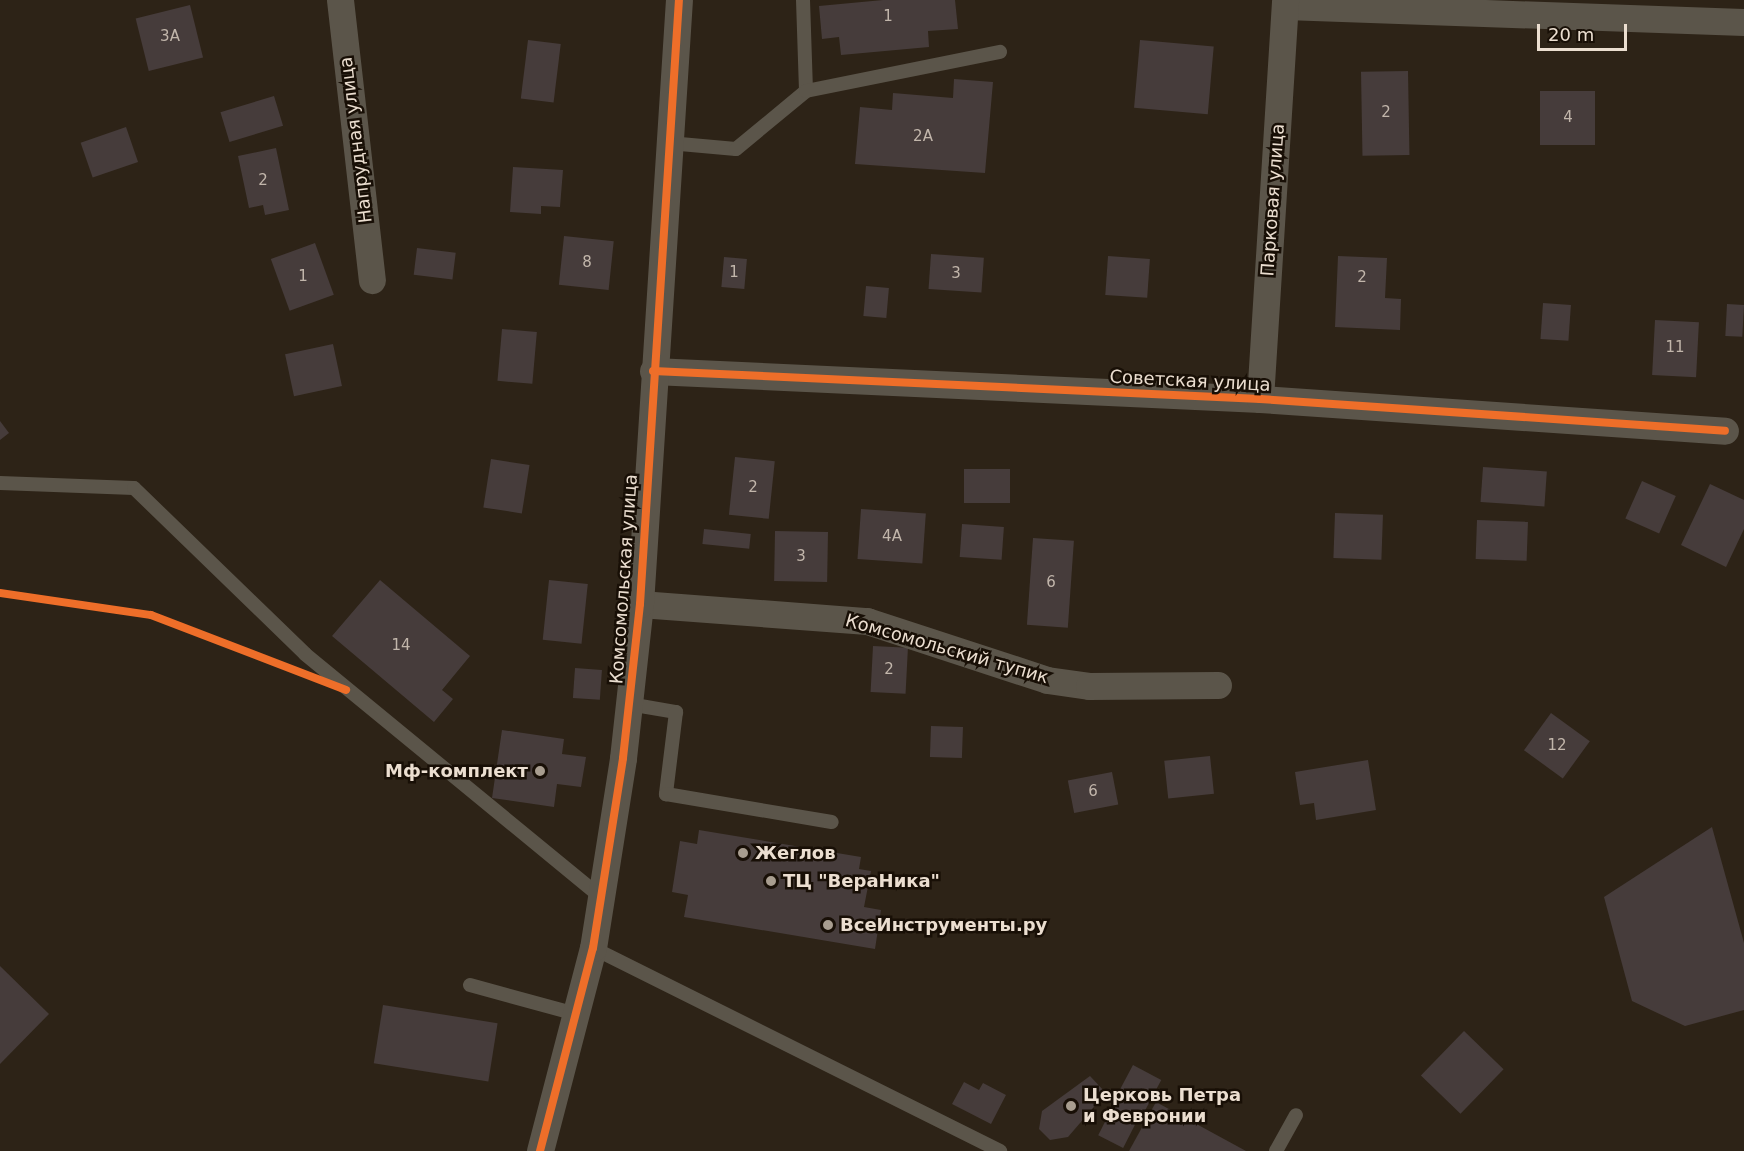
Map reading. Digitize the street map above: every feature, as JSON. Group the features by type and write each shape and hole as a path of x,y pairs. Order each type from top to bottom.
{"street":[{"name":"Напрудная улица","path":"340,0 372,280"},
{"name":"Комсомольская улица","path":"540,1151 593,948 629,704 640,604 652,371 679,0"},
{"path":"1285,3 1744,22"},
{"name":"Парковая улица","path":"1260,399 1285,3"},
{"name":"Советская улица","path":"652,371 1260,399 1725,431"},
{"name":"Комсомольский тупик","path":"640,604 867,621 1047,680 1089,686 1218,685"}],"lane":[{"path":"803,0 806,92"},
{"path":"669,143 736,149 806,92 999,52"},
{"path":"0,483 134,488 305,654 602,898"},
{"path":"629,704 676,712 666,794 832,822"},
{"path":"593,948 1000,1151"},
{"path":"470,985 576,1014"},
{"path":"1276,1151 1296,1115"}],"building":[{"path":"883,0 955,0 958,29 928,31 929,47 841,55 839,37 822,39 819,6"},
{"path":"190,5 203,57 149,71 136,19"},
{"path":"528,40 561,44 554,103 521,99"},
{"path":"1140,40 1214,46 1208,114 1134,108"},
{"path":"1408,71 1409,155 1362,156 1361,72"},
{"path":"954,79 993,82 985,173 855,164 860,107 892,110 893,93 953,98"},
{"path":"1540,91 1595,91 1595,145 1540,145"},
{"path":"274,96 283,126 230,142 220,112"},
{"path":"126,127 138,162 93,178 81,143"},
{"path":"276,148 289,210 265,215 263,205 249,208 238,156"},
{"path":"513,167 563,170 560,207 541,206 541,214 510,212"},
{"path":"564,236 614,241 609,290 559,285"},
{"path":"315,243 334,295 290,311 271,259"},
{"path":"417,248 456,253 452,280 414,275"},
{"path":"931,254 984,258 981,293 929,289"},
{"path":"1108,256 1150,259 1147,298 1105,295"},
{"path":"1338,256 1387,258 1385,298 1401,299 1400,330 1335,327"},
{"path":"724,257 747,259 744,289 721,287"},
{"path":"866,286 889,288 886,318 863,316"},
{"path":"1543,303 1571,305 1568,341 1540,339"},
{"path":"1727,304 1744,305 1742,337 1725,336"},
{"path":"1655,320 1699,322 1696,377 1652,375"},
{"path":"502,329 537,332 532,384 497,381"},
{"path":"333,344 342,386 294,396 285,354"},
{"path":"0,421 9,433 0,440"},
{"path":"735,457 775,461 769,519 729,515"},
{"path":"491,459 530,465 522,513 483,507"},
{"path":"1483,467 1547,471 1544,506 1481,502"},
{"path":"964,469 1010,469 1010,503 964,503"},
{"path":"1642,481 1676,496 1659,534 1625,518"},
{"path":"1710,484 1744,500 1744,529 1726,567 1681,545"},
{"path":"861,509 926,514 922,563 858,559"},
{"path":"1335,513 1383,515 1381,560 1333,558"},
{"path":"1477,520 1528,522 1527,561 1476,559"},
{"path":"962,524 1004,527 1002,560 960,557"},
{"path":"704,529 751,534 749,549 702,544"},
{"path":"775,531 828,532 827,582 774,581"},
{"path":"1033,538 1074,541 1068,628 1027,625"},
{"path":"380,580 470,656 442,690 453,699 434,722 332,636"},
{"path":"549,580 588,584 582,644 543,640"},
{"path":"873,646 908,648 906,694 871,692"},
{"path":"575,668 602,670 600,700 573,698"},
{"path":"1551,713 1590,741 1563,778 1524,750"},
{"path":"931,726 963,727 962,758 930,757"},
{"name":"Мф-комплект","path":"502,730 564,739 562,754 586,757 581,787 557,784 554,807 492,798"},
{"path":"1210,756 1214,794 1168,799 1164,761"},
{"path":"1368,760 1376,810 1316,820 1314,803 1300,805 1295,772"},
{"path":"1112,772 1118,804 1074,813 1068,781"},
{"path":"1712,827 1744,943 1744,1010 1685,1026 1632,1001 1604,897"},
{"name":"ТЦ \"ВераНика\"","path":"699,830 861,857 859,869 871,871 864,907 881,910 875,949 684,917 688,895 672,892 680,841 697,844"},
{"path":"0,966 49,1014 0,1064"},
{"path":"383,1005 498,1023 488,1081 374,1063"},
{"path":"1464,1031 1504,1069 1460,1114 1421,1076"},
{"path":"1133,1065 1161,1080 1139,1122 1111,1106"},
{"name":"Церковь Петра и Февронии","path":"1090,1076 1104,1091 1099,1101 1068,1137 1050,1140 1039,1129 1042,1111"},
{"path":"964,1082 979,1090 983,1083 1006,1095 991,1124 952,1104"},
{"path":"1156,1102 1246,1151 1129,1151"},
{"path":"1110,1112 1135,1125 1123,1148 1098,1135"}],"cycle path":[{"path":"540,1151 593,948 623,758 640,604 679,0"},
{"path":"653,371 1260,399 1725,431"},
{"path":"0,593 151,615 346,690"}],"place":[{"name":"Мф-комплект","path":"540,771"},
{"name":"Жеглов","path":"743,853"},
{"name":"ТЦ \"ВераНика\"","path":"771,881"},
{"name":"ВсеИнструменты.ру","path":"828,925"},
{"name":"Церковь Петра и Февронии","path":"1071,1106"}]}
